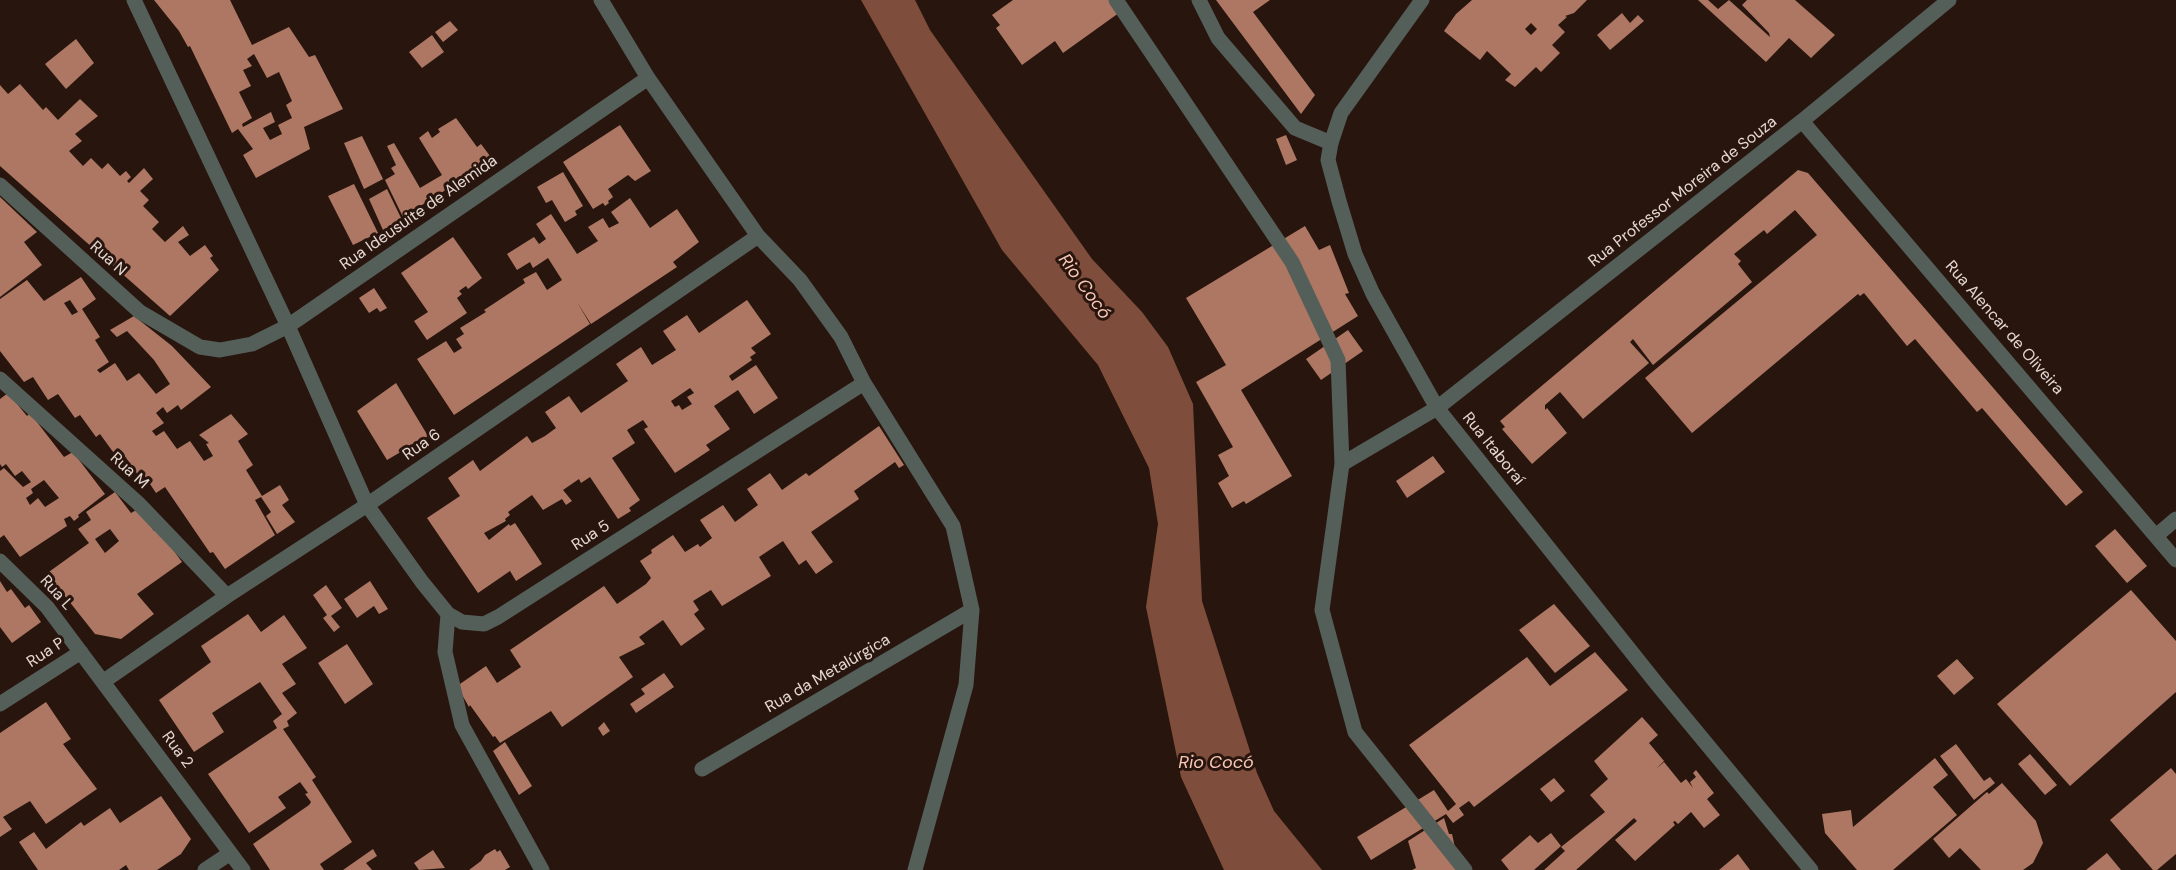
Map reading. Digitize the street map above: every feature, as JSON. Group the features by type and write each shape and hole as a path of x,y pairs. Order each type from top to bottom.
{"street":[{"path":"134,0 288,326 368,505"},
{"path":"600,0 648,78 702,152 758,236 800,280 841,337 864,383 953,526 972,610 966,685 915,870"},
{"path":"1116,0 1292,261 1338,360 1342,464 1322,610 1355,732 1466,870"},
{"path":"1199,0 1218,38 1295,128 1331,143"},
{"name":"Rua Itaboraí","path":"1422,0 1341,113 1331,143 1329,159 1355,254 1373,294 1437,408 1657,684 1811,870"},
{"name":"Rua Professor Moreira de Souza","path":"1342,464 1437,408 1802,121 1949,0"},
{"name":"Rua Ideusuite de Alemida","path":"200,347 220,350 252,344 288,326 648,78"},
{"name":"Rua Alencar de Oliveira","path":"1802,121 2176,560"},
{"name":"Rua N","path":"0,185 140,312 200,347"},
{"name":"Rua 6","path":"104,681 227,596 368,505 758,236"},
{"name":"Rua M","path":"0,379 138,503 227,596"},
{"name":"Rua 5","path":"368,505 422,582 448,614 462,622 476,625 498,617 864,383"},
{"path":"2156,536 2176,519"},
{"name":"Rua L","path":"0,561 47,607 81,652"},
{"name":"Rua da Metalúrgica","path":"702,769 972,610"},
{"path":"448,614 445,652 462,724 542,870"},
{"name":"Rua 2","path":"81,652 243,870"},
{"name":"Rua P","path":"0,704 81,652"},
{"path":"205,870 230,854"}],"water":[{"name":"Rio Cocó","path":"861,0 915,0 930,30 1092,259 1142,312 1168,347 1193,404 1202,601 1257,773 1274,811 1322,870 1224,870 1181,777 1146,607 1158,524 1149,468 1098,365 1002,250"}],"building":[{"path":"154,0 230,0 252,45 289,27 309,57 315,55 343,109 304,127 310,149 256,178 243,155 253,149 238,129 232,133 190,46 188,47 179,31","holes":["254,54 267,78 279,72 292,101 286,105 292,118 278,125 282,134 270,140 263,128 275,122 271,112 243,127 242,124 252,118 239,92 251,86 243,70 252,66 247,59"]},
{"path":"1013,0 1116,0 1123,10 1063,53 1055,41 1022,65 996,28 1000,25 992,15"},
{"path":"1216,0 1270,0 1253,12 1315,95 1301,114"},
{"path":"1472,0 1587,0 1574,13 1565,16 1567,17 1558,25 1565,32 1552,45 1560,53 1541,72 1536,67 1515,87 1505,80 1511,74 1487,51 1480,60 1444,31 1456,14","holes":["1531,23 1537,29 1531,35 1525,29"]},
{"path":"1698,0 1708,0 1718,9 1729,0 1770,37 1769,33 1742,5 1747,0 1795,0 1835,35 1811,58 1789,38 1766,62"},
{"path":"1622,13 1630,23 1638,15 1644,21 1610,50 1597,35"},
{"path":"450,21 458,30 443,42 435,32"},
{"path":"432,35 444,52 422,68 409,52"},
{"path":"76,39 94,63 66,89 45,64"},
{"path":"20,84 43,110 46,107 58,120 80,99 98,116 75,134 82,141 69,151 83,166 91,158 102,169 108,163 120,176 126,171 131,177 127,181 129,183 144,168 153,179 140,191 149,200 143,206 159,222 152,229 165,242 183,226 189,235 178,242 190,256 205,245 213,256 210,258 219,270 170,316 0,166 0,85 8,94"},
{"path":"456,118 477,147 481,144 493,160 403,217 385,180 395,174 391,168 396,165 387,146 394,143 420,188 442,175 419,138 428,131 432,138 440,132 438,129"},
{"path":"620,125 651,171 635,181 628,175 608,189 613,197 608,201 609,203 605,206 603,203 593,209 563,162"},
{"path":"1286,135 1297,160 1286,165 1276,139"},
{"path":"362,136 383,179 364,189 344,143"},
{"path":"1798,170 1808,173 2083,492 2066,506 1982,408 1977,412 1915,339 1907,346 1864,293 1860,296 1858,294 1692,433 1645,378 1817,235 1795,210 1767,234 1764,230 1734,254 1741,261 1738,264 1752,282 1653,365 1633,339 1630,342 1649,363 1583,419 1560,392 1545,405 1545,410 1547,408 1567,433 1532,464 1502,429 1505,427 1500,421"},
{"path":"563,172 583,206 575,211 577,215 565,222 552,200 546,203 537,187"},
{"path":"354,184 378,233 353,245 328,196"},
{"path":"387,189 402,220 383,230 369,199"},
{"path":"0,197 37,232 24,242 42,265 0,297"},
{"path":"630,198 650,228 677,209 699,242 673,262 677,267 591,324 577,302 590,324 454,415 417,359 446,341 454,353 462,348 456,339 464,334 460,328 525,283 523,279 536,272 547,290 562,280 548,258 533,268 530,262 517,270 507,254 534,237 539,244 546,239 536,224 551,214 577,254 598,241 588,227 603,218 609,228 619,223 611,212"},
{"path":"1305,226 1319,250 1330,245 1349,293 1345,294 1358,316 1241,390 1292,476 1246,504 1244,501 1232,508 1218,483 1229,476 1218,455 1233,447 1196,382 1226,365 1186,298"},
{"path":"453,237 482,278 468,289 466,286 459,291 462,294 457,298 467,313 427,340 414,321 428,312 401,273"},
{"path":"81,277 96,299 82,309 100,337 95,340 109,362 97,370 100,373 115,363 127,381 139,373 156,394 170,384 154,360 127,331 117,337 110,330 134,316 172,346 211,387 181,410 178,405 167,413 163,407 156,413 164,423 152,431 156,436 164,431 177,449 190,441 204,461 213,456 206,444 209,443 199,435 231,414 248,434 238,441 253,465 246,470 262,496 280,485 289,500 282,505 295,522 277,534 266,516 271,512 261,497 255,500 275,535 225,569 213,552 210,553 165,487 156,493 142,472 138,475 122,452 116,456 100,434 96,437 80,415 75,418 58,394 48,400 33,377 24,382 0,351 0,299 27,280 44,301","holes":["70,300 78,312 72,315 64,303"]},
{"path":"374,288 387,308 380,312 377,308 369,313 359,298"},
{"path":"747,300 771,334 751,348 756,353 750,357 752,360 729,376 732,381 756,365 778,398 754,414 738,390 714,406 730,429 706,445 710,450 675,473 644,429 648,427 643,420 627,430 635,443 612,458 640,500 629,508 631,511 618,519 590,477 581,483 579,479 563,490 572,501 566,505 562,499 543,510 532,495 508,512 510,515 505,519 506,521 484,533 489,540 509,524 510,526 515,523 542,564 516,581 510,571 478,593 427,518 460,496 448,478 473,460 480,471 527,436 532,443 545,436 556,428 545,412 569,396 581,413 628,381 616,364 641,347 652,365 676,350 663,331 687,315 699,333","holes":["690,388 694,393 687,397 692,404 682,410 679,405 675,407 671,401"]},
{"path":"1348,330 1363,351 1321,380 1306,359"},
{"path":"396,383 428,436 387,460 357,411"},
{"path":"8,393 27,416 30,413 64,457 73,452 105,494 78,515 79,517 74,521 70,516 64,519 67,526 20,557 4,535 0,538 0,471 4,468 23,487 31,482 22,471 15,476 6,464 2,467 0,464 0,399","holes":["44,480 59,498 45,507 38,498 30,505 26,498 33,493 31,489"]},
{"path":"879,426 904,465 899,468 895,462 854,491 859,499 811,532 833,562 816,574 806,560 799,565 783,541 759,557 771,576 722,606 711,590 693,601 699,610 694,614 705,629 681,646 663,620 639,637 645,644 619,657 633,677 562,727 551,711 500,743 470,705 469,707 457,686 486,666 497,683 521,667 510,650 604,586 617,604 646,584 651,578 640,561 652,553 651,550 673,535 685,552 698,544 700,547 712,538 700,520 723,505 735,522 758,505 747,489 770,473 782,490 806,473 809,476"},
{"path":"1433,456 1445,472 1407,498 1396,481"},
{"path":"115,492 131,513 138,509 154,531 158,529 182,562 137,594 154,614 121,639 95,634 57,586 51,590 44,584 50,580 46,574 89,543 78,529 91,520 86,512","holes":["110,529 119,541 105,553 95,539"]},
{"path":"2115,529 2147,566 2127,583 2095,546"},
{"path":"0,581 7,592 11,589 25,608 29,605 41,622 12,643 0,627"},
{"path":"370,581 388,609 379,614 374,606 357,618 344,599"},
{"path":"326,585 342,608 331,616 340,627 334,632 323,618 327,615 313,595"},
{"path":"2131,590 2176,641 2176,692 2070,786 1997,704"},
{"path":"1554,604 1590,646 1555,673 1519,630"},
{"path":"248,614 261,632 284,615 307,648 282,664 296,684 282,693 297,713 287,721 289,726 283,729 316,777 312,780 352,842 320,864 324,870 270,870 253,844 309,805 311,802 305,794 308,793 300,782 278,797 286,808 249,833 208,774 277,728 273,721 282,714 260,682 212,713 224,732 194,752 159,700 211,662 201,646"},
{"path":"347,644 373,684 345,704 318,663"},
{"path":"1595,652 1628,690 1474,807 1469,801 1459,808 1464,815 1453,823 1446,814 1371,860 1357,837 1434,790 1448,811 1456,804 1409,745 1527,657 1550,686"},
{"path":"1957,659 1974,678 1954,695 1937,676"},
{"path":"664,673 674,687 636,713 630,704 645,694 641,689"},
{"path":"46,702 71,739 63,744 97,789 46,824 30,801 3,817 12,829 0,837 0,733"},
{"path":"1642,717 1658,735 1649,743 1664,761 1656,769 1664,762 1681,783 1686,779 1693,788 1690,782 1696,777 1693,773 1696,770 1714,793 1707,799 1720,815 1704,828 1691,812 1678,824 1673,822 1675,825 1635,861 1615,840 1637,821 1634,818 1576,870 1544,870 1565,851 1561,847 1605,812 1590,795 1608,779 1594,761"},
{"path":"604,722 610,731 603,736 598,728"},
{"path":"505,742 532,786 519,795 493,751"},
{"path":"1956,744 1984,781 1990,777 1995,783 1974,800 1940,756"},
{"path":"2030,754 2057,785 2045,795 2018,764"},
{"path":"1935,758 1948,775 1933,787 1957,815 1893,870 1857,870 1825,833 1822,814 1851,810 1853,827"},
{"path":"2171,768 2176,774 2176,854 2157,870 2153,870 2110,820"},
{"path":"1554,778 1565,791 1551,802 1540,789"},
{"path":"2002,783 2036,821 2043,843 2033,863 2023,870 1981,870 1960,848 1949,858 1933,839 1987,792 1989,794"},
{"path":"161,796 191,839 181,854 157,870 129,870 126,865 119,870 38,870 19,842 34,832 46,849 81,822 84,826 110,808 120,823"},
{"path":"1444,818 1449,834 1452,834 1460,870 1412,870 1416,868 1408,841"},
{"path":"1551,833 1561,846 1534,870 1509,870 1501,860 1530,835 1538,843"},
{"path":"373,849 377,856 366,863 372,870 343,870"},
{"path":"495,849 497,852 500,850 510,867 505,870 469,870 485,855"},
{"path":"433,850 445,868 419,870 414,863"},
{"path":"2107,853 2121,870 2086,870"},
{"path":"1738,854 1750,870 1719,870"}]}
